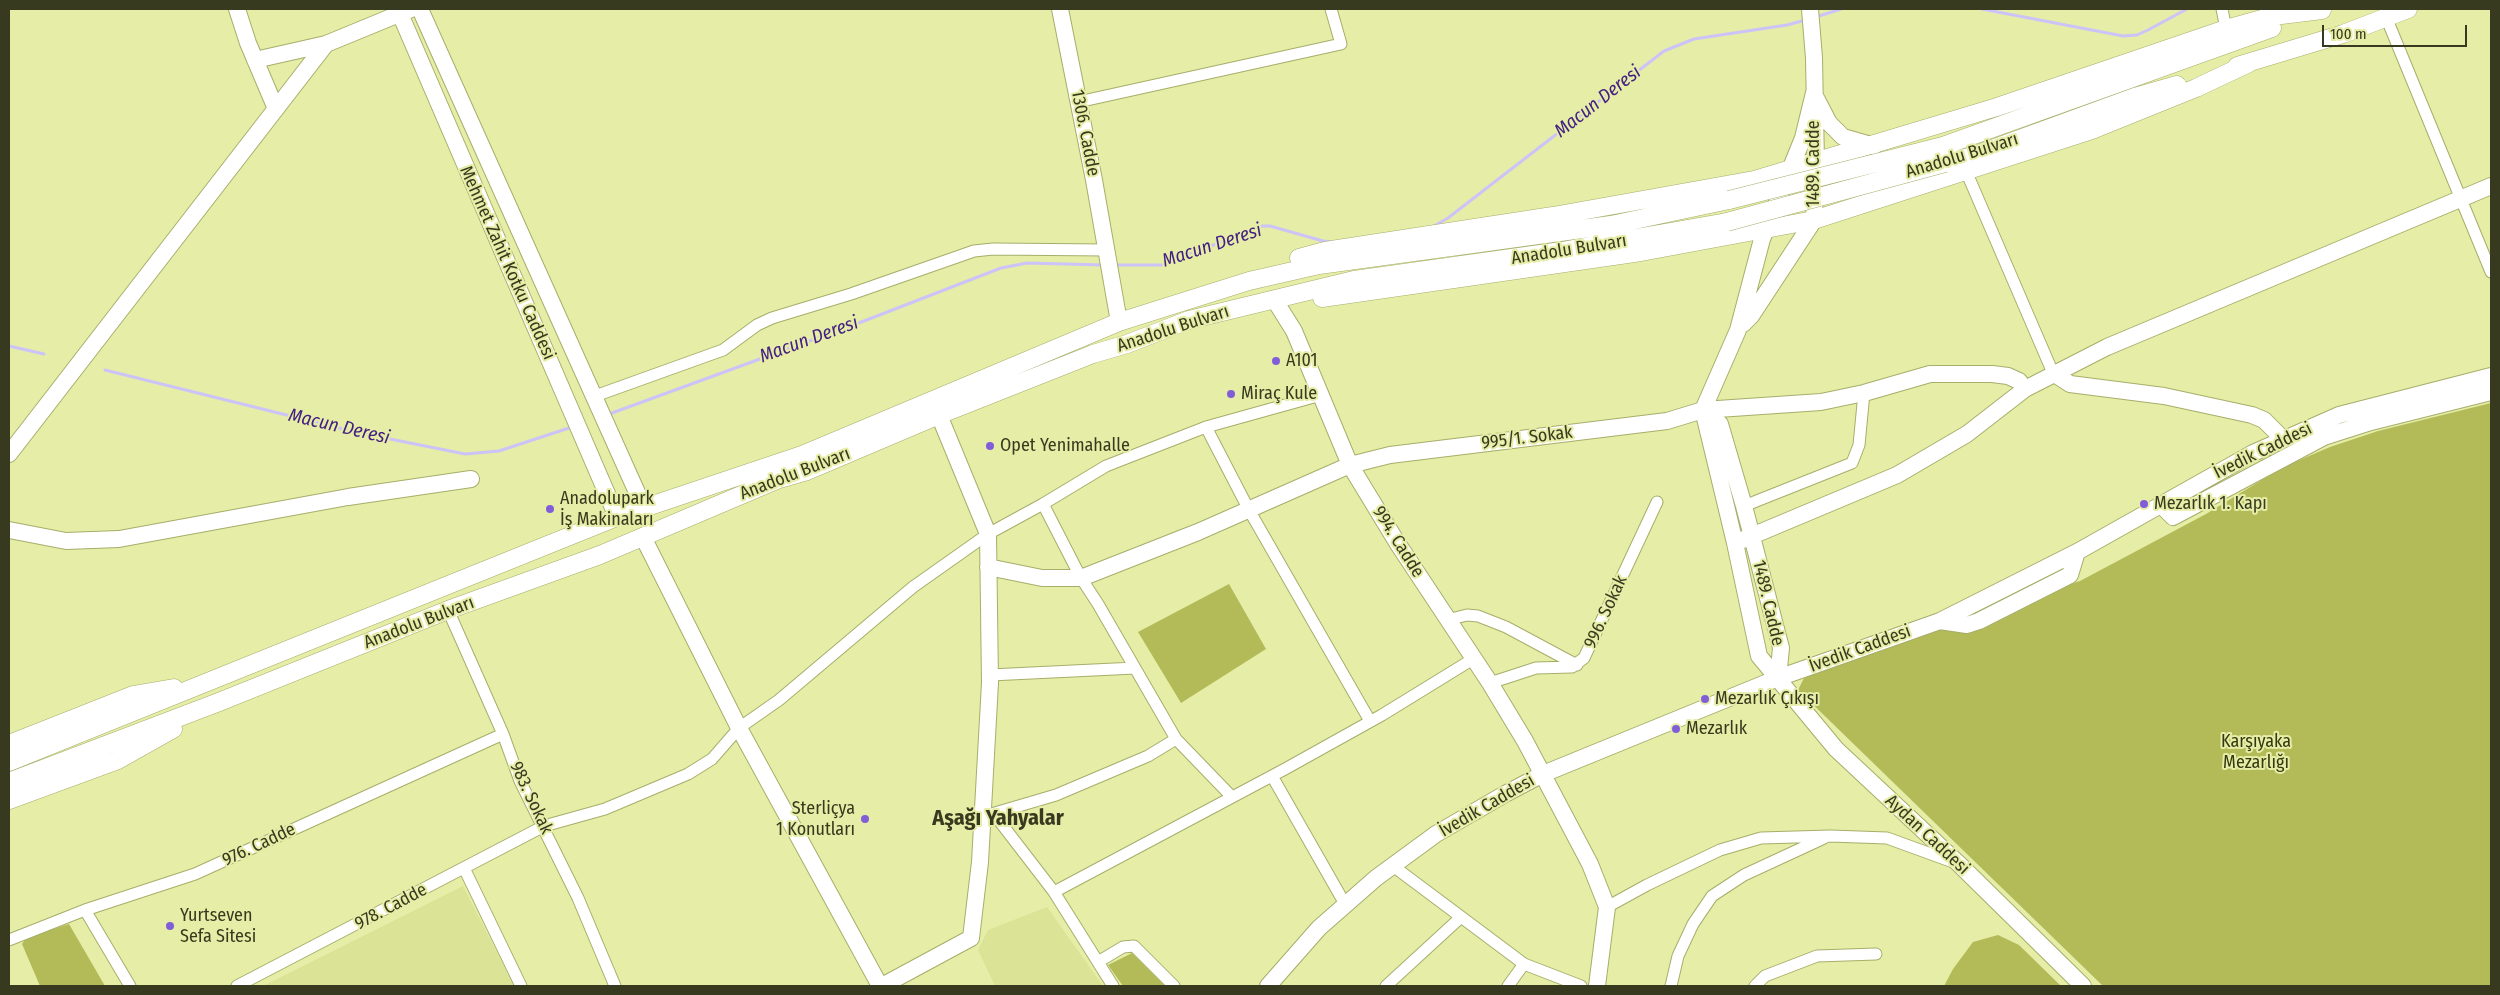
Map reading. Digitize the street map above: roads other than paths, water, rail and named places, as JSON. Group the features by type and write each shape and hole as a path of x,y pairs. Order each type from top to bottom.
{"main road":[{"name":"Anadolu Bulvarı","path":"9,762 617,517 802,455 1119,322 1249,281 1319,265 1611,225 1944,154 1973,156 2135,97 2342,34 2408,9"},
{"path":"1249,281 1289,261 1325,251 1563,215 1754,180 1874,146 2054,89 2226,29 2273,16 2324,10"},
{"name":"Anadolu Bulvarı","path":"9,782 219,702 448,610 600,555 939,414 1093,354 1127,344 1189,320 1354,280 1562,252 1727,222 1944,154 2324,10"},
{"path":"1274,299 1322,298 1446,281 1641,252 1814,220 2092,130 2196,88 2249,63"},
{"path":"9,744 133,695 209,682"},
{"path":"9,800 118,760 219,702"}],"street":[{"path":"238,9 255,60 276,110"},
{"name":"Mehmet Zahit Kotku Caddesi","path":"420,9 644,508"},
{"name":"1306. Cadde","path":"1060,9 1119,322"},
{"path":"1078,102 1341,44 1331,9"},
{"name":"1489. Cadde","path":"1738,330 1751,316 1814,220 1816,163 1813,38 1810,9"},
{"path":"2222,9 2226,29"},
{"path":"255,60 326,44 403,10"},
{"name":"Mehmet Zahit Kotku Caddesi","path":"403,10 617,517"},
{"path":"2386,17 2491,272"},
{"path":"9,454 326,44"},
{"path":"1814,93 1829,123 1843,137 1874,146"},
{"name":"1489. Cadde","path":"1778,678 1759,656 1735,543 1703,410 1738,330 1762,239 1803,138 1814,93"},
{"path":"1966,171 2053,373 2070,384 2164,396 2252,415 2269,425 2283,439"},
{"path":"1735,543 1897,475 1967,434 2025,389 2107,346 2235,291 2491,186"},
{"path":"595,396 722,350 757,325 772,318 851,294 974,251 994,249 1108,260"},
{"name":"994. Cadde","path":"1274,299 1294,331 1350,465 1447,620 1490,683 1543,774 1586,856 1607,907"},
{"name":"995/1. Sokak","path":"1081,578 1249,510 1350,465 1390,455 1668,421 1703,410 1821,402 1864,393 1930,374 1992,374 2013,379 2025,389"},
{"name":"İvedik Caddesi","path":"1268,986 1319,928 1345,904 1393,866 1468,815 1543,774 1778,678 1940,621 1967,625 1987,617 2070,574 2077,552 2253,453 2339,415 2491,376"},
{"path":"2161,506 2173,517 2324,437 2411,412 2491,392"},
{"path":"1744,506 1852,463 1859,445 1864,393"},
{"name":"978. Cadde","path":"237,986 544,826 605,809 688,774 712,759 739,728 779,700 913,587 988,534 1106,466 1206,427 1321,395"},
{"path":"2408,396 2411,412"},
{"name":"1489. Cadde","path":"1703,410 1720,424 1744,506 1781,648 1778,678"},
{"path":"643,537 739,728 881,986 971,938 989,815 988,534 939,414"},
{"path":"1206,427 1249,510 1370,721"},
{"path":"2253,453 2262,469"},
{"path":"9,530 66,541 111,540 348,497 471,479"},
{"name":"996. Sokak","path":"1490,683 1536,668 1565,668 1577,665 1584,658 1657,502"},
{"path":"1043,504 1081,578 1176,739 1232,798"},
{"path":"988,567 1042,578 1081,578"},
{"name":"983. Sokak","path":"448,610 503,734 520,781 544,826 578,898 615,986"},
{"path":"1447,620 1467,615 1478,616 1506,627 1577,665"},
{"path":"1054,892 1272,776 1370,721 1473,659"},
{"path":"990,676 1135,668"},
{"name":"Aydan Caddesi","path":"1778,678 1836,750 1959,864 2083,986"},
{"name":"976. Cadde","path":"9,940 85,910 195,874 503,734"},
{"path":"989,815 1056,796 1148,756 1176,739"},
{"path":"1272,776 1345,904"},
{"path":"989,815 1054,892 1113,986"},
{"path":"1672,986 1678,956 1693,924 1712,896 1769,862 1830,836"},
{"path":"1597,986 1607,907 1647,884 1720,850 1761,838 1830,836 1887,838 1959,864"},
{"path":"1393,866 1460,918 1524,964 1581,986"},
{"path":"464,868 522,986"},
{"path":"85,910 130,986"},
{"path":"1386,986 1460,918"},
{"path":"1098,962 1123,947 1134,946 1174,986"},
{"path":"1756,986 1765,976 1817,956 1876,954"},
{"path":"1508,986 1524,964"}],"waterway":[{"name":"Macun Deresi","path":"1819,16 1841,9"},
{"name":"Macun Deresi","path":"1982,9 2123,36 2137,35 2187,9"},
{"name":"Macun Deresi","path":"1434,226 1448,218 1664,51 1694,39 1802,21"},
{"name":"Macun Deresi","path":"1115,265 1162,265 1262,226 1270,226 1332,242"},
{"name":"Macun Deresi","path":"612,413 864,321 1001,268 1027,263 1104,265"},
{"name":"Macun Deresi","path":"9,346 44,354"},
{"name":"Macun Deresi","path":"105,370 355,432 465,454 499,451 572,427"}],"place":[{"name":"A101","path":"1276,361"},
{"name":"Miraç Kule","path":"1231,394"},
{"name":"Opet Yenimahalle","path":"990,446"},
{"name":"Mezarlık 1. Kapı","path":"2144,504"},
{"name":"Anadolupark İş Makinaları","path":"550,509"},
{"name":"Mezarlık Çıkışı","path":"1705,699"},
{"name":"Mezarlık","path":"1676,729"},
{"name":"Sterliçya 1 Konutları","path":"865,819"},
{"name":"Yurtseven Sefa Sitesi","path":"170,926"}],"district":[{"name":"Aşağı Yahyalar","path":"998,819"}],"park label":[{"name":"Karşıyaka Mezarlığı","path":"2256,752"}]}
